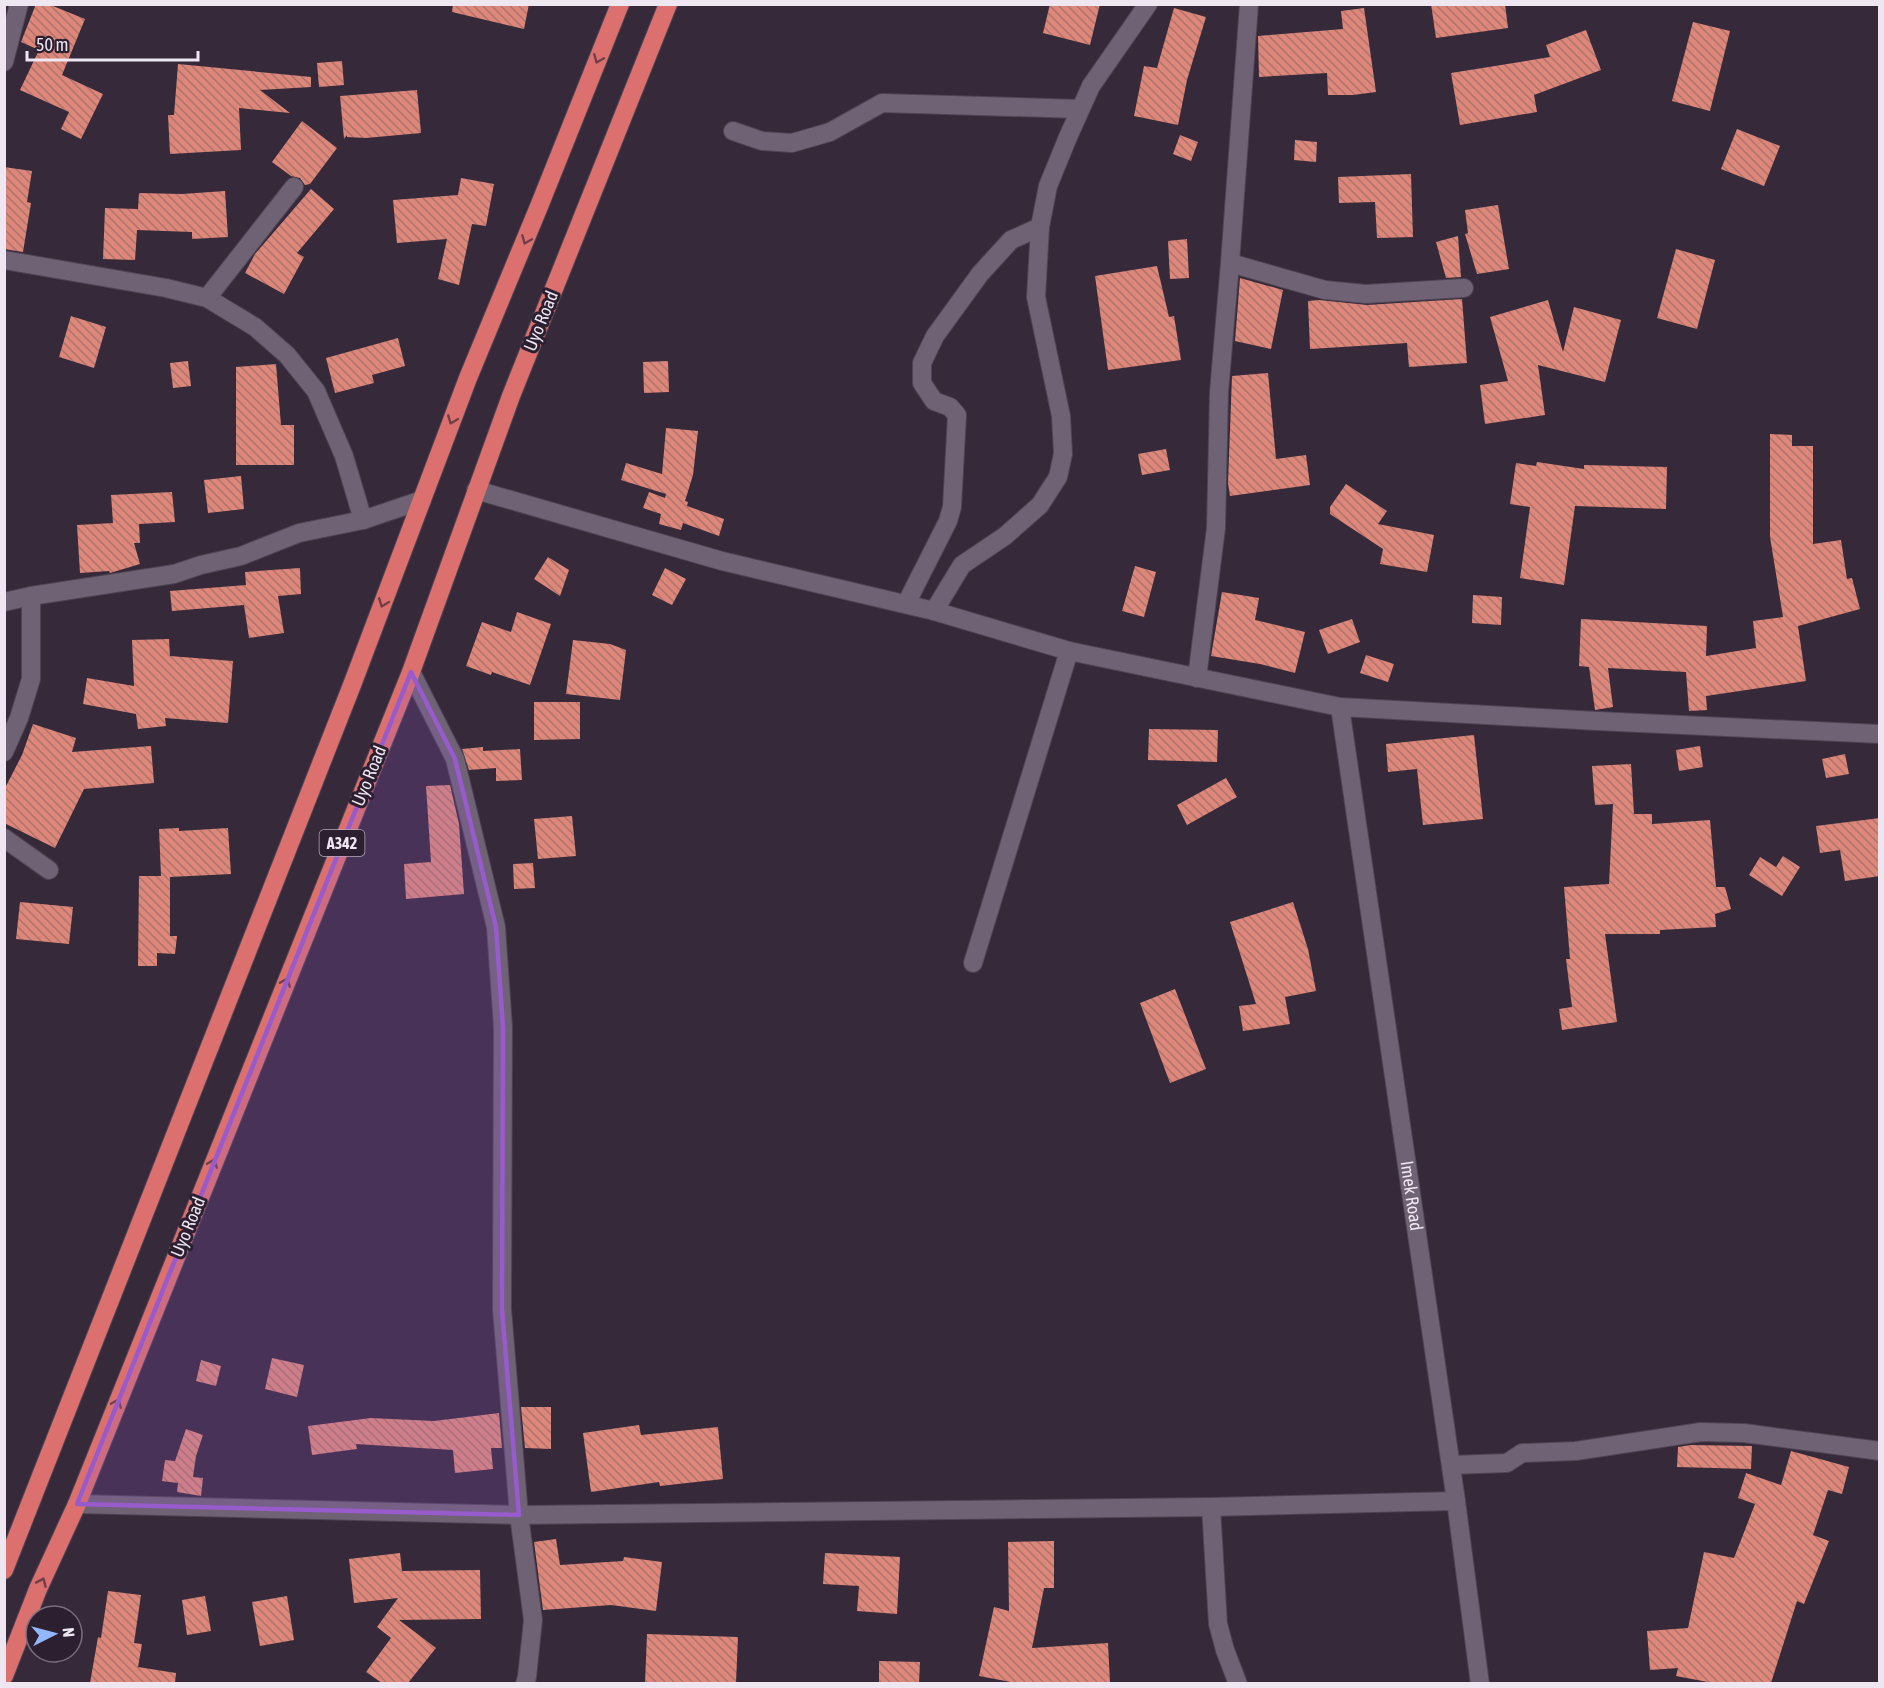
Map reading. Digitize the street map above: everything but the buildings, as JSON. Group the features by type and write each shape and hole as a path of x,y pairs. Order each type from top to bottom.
{"highway":[{"name":"A342","path":"4,1570 343,707 468,378 620,4"},
{"name":"Uyo Road","path":"4,1676 38,1589 76,1504 411,672 511,396 668,4"}],"street":[{"path":"4,62 19,4"},
{"path":"934,611 962,565 1005,536 1040,505 1058,477 1063,454 1061,416 1036,297 1040,226 1048,186 1091,86 1148,4"},
{"path":"1197,678 1216,528 1219,392 1249,4"},
{"path":"733,131 762,141 792,142 830,132 882,103 1080,109"},
{"path":"207,298 294,187"},
{"path":"906,604 948,521 953,493 957,415 950,407 934,401 922,383 922,363 935,336 980,274 1011,240 1040,226"},
{"path":"4,260 131,281 207,298 255,327 286,355 316,391 344,456 363,520"},
{"path":"1230,263 1325,290 1366,294 1464,288"},
{"path":"476,490 722,561 934,611 1069,651 1340,706 1597,722 1880,734"},
{"path":"4,602 174,574 241,556 299,533 363,520 422,500"},
{"path":"4,752 19,718 31,679 32,596"},
{"path":"974,963 1069,651"},
{"path":"411,672 455,759 496,927 503,1027 502,1309 519,1515 533,1620 525,1683"},
{"name":"Imek Road","path":"1340,706 1451,1465 1480,1683"},
{"path":"4,838 49,870"},
{"path":"1451,1465 1507,1462 1522,1452 1576,1451 1701,1432 1744,1433 1880,1451"},
{"path":"76,1504 519,1515 1456,1502"},
{"path":"1211,1507 1218,1624 1238,1683"}],"highlighted area":[{"path":"411,672 455,759 496,927 503,1027 502,1309 519,1515 77,1504"}]}
